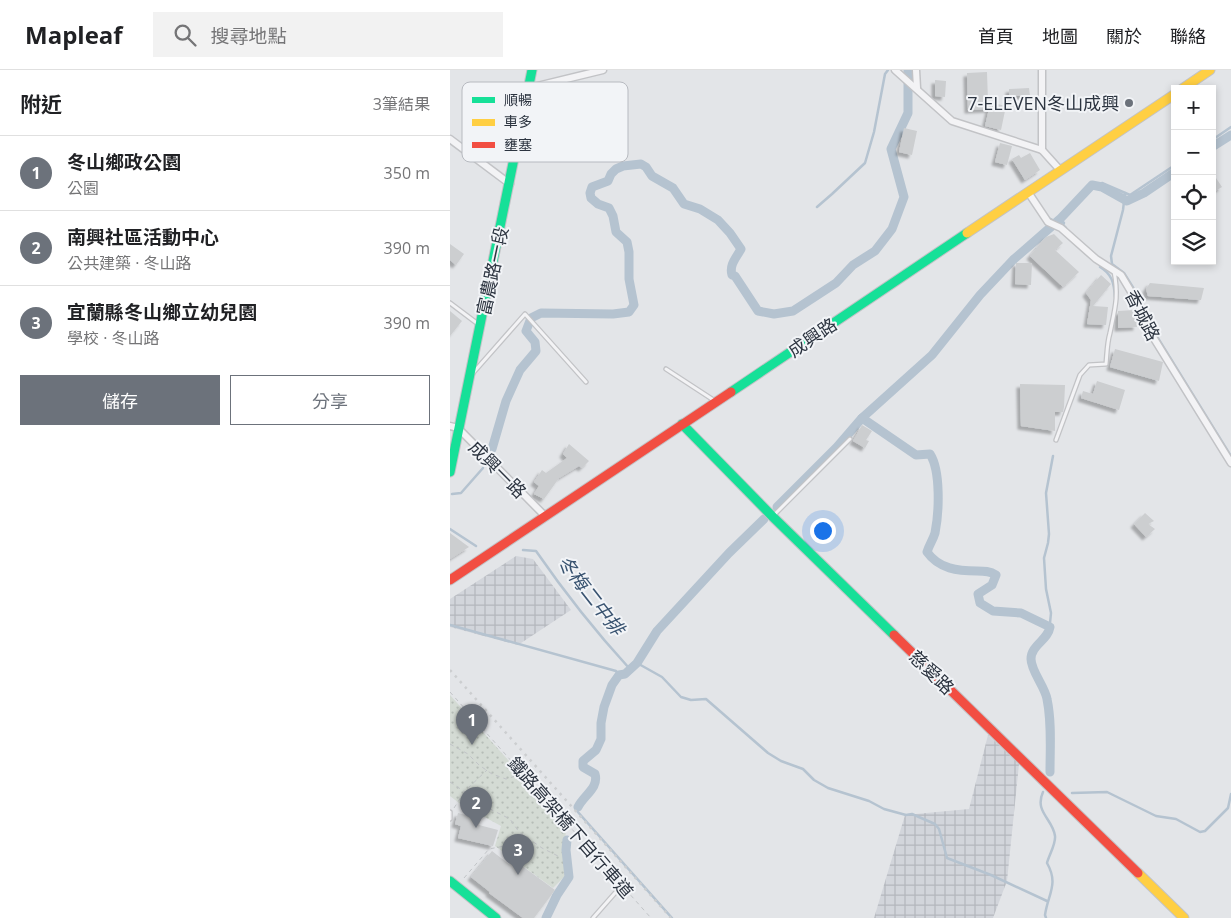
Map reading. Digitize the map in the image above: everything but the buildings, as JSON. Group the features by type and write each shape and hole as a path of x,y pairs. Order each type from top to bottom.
{"street":[{"path":"554,82 603,70"},
{"path":"895,70 952,121 1042,150 1060,170"},
{"path":"916,70 917,88"},
{"path":"1042,70 1042,150"},
{"path":"1188,85 1210,70"},
{"name":"成興路","path":"450,580 1171,97"},
{"path":"450,139 462,148"},
{"path":"481,162 510,184"},
{"name":"富農路一段","path":"450,472 454,427 469,377 514,162"},
{"name":"香城路","path":"1028,192 1048,222 1062,228 1096,260 1121,275 1139,305 1145,324 1231,462"},
{"name":"慈愛路","path":"682,424 773,517 1184,918"},
{"name":"成興一路","path":"454,427 545,516"},
{"path":"450,881 496,918"}],"lane":[{"path":"1056,440 1080,375 1089,365 1106,364 1109,334 1117,300 1114,270"},
{"path":"450,303 480,326"},
{"path":"469,377 525,314 586,382"},
{"path":"666,369 716,401"},
{"path":"773,517 850,439"},
{"path":"450,813 450,819"},
{"path":"593,918 615,893"}],"path":[{"name":"鐵路高架橋下自行車道","path":"450,692 651,918"},
{"path":"450,744 468,754 487,770 506,780 524,773"},
{"path":"450,813 465,791 487,770"},
{"path":"450,782 492,810 510,819 520,833 558,856"},
{"path":"464,878 489,848 515,844 520,833"}],"shaded area":[{"path":"516,556 533,559 571,610 518,645 450,627 450,599"},
{"path":"450,695 566,825 567,874 553,888 495,846 501,826 450,796"},
{"path":"988,735 1019,764 1007,881 993,918 874,918 905,815 969,809"}],"waterway":[{"path":"817,207 865,163 874,132 885,74 888,70"},
{"name":"冬梅二中排","path":"492,449 506,401 520,370 536,351 535,342 526,331 531,318 541,313 613,314 629,312 634,305 629,279 627,242 616,232 613,216 609,208 598,204 591,198 592,187 608,181 611,174 623,166 641,164 646,167 652,176 673,188 684,204 700,209 718,220 730,233 741,249 732,265 732,275 735,276 758,311 774,314 793,311 836,283 853,265 875,251 892,229 904,197 891,149 908,113 908,70"},
{"path":"1216,137 1231,127"},
{"path":"1216,144 1231,135"},
{"path":"1102,183 1130,195 1171,168"},
{"path":"777,507 837,447 862,418 932,355 980,295 1013,260 1060,219 1092,185 1102,187 1127,201 1144,193 1171,175"},
{"path":"1125,193 1123,210 1111,256 1112,264 1124,273 1139,297 1148,322 1231,456"},
{"path":"1050,219 1063,225"},
{"path":"1060,219 1066,228"},
{"path":"1100,267 1112,279 1115,297"},
{"path":"862,418 916,455 930,454 934,461 938,492 937,515 935,533 927,552 932,558 949,568 987,572 996,575 992,585 978,594 980,603 993,611 1021,613 1050,627 1049,632 1034,650 1031,659 1033,669 1046,694 1049,708 1050,772"},
{"path":"1050,623 1051,613 1046,589 1044,558 1049,534 1046,493 1053,456"},
{"name":"冬梅二中排","path":"452,494 461,493 483,468"},
{"path":"578,807 595,783 595,774 583,767 583,761 596,750 601,739 604,707 612,685 619,675 625,674 637,663 657,631 729,553 764,519"},
{"name":"冬梅二中排","path":"450,529 476,546"},
{"name":"冬梅二中排","path":"523,550 536,551 604,640 629,668"},
{"path":"450,625 616,671 619,675"},
{"path":"637,663 662,677 681,697 691,700 706,699 768,753 781,761 803,769 814,780 828,788 869,801 884,809 906,815 912,814 935,824 939,829 947,858 991,875 1047,901"},
{"path":"1043,792 1041,799 1042,810 1054,830 1055,836 1047,863 1052,877 1052,889 1046,908 1046,918"},
{"path":"1072,793 1107,792 1156,816 1176,819 1200,832 1205,831 1228,808 1231,794"},
{"path":"577,811 672,918"},
{"path":"546,918 557,895 569,877 566,850 567,840"}],"railway":[{"path":"450,670 671,918"}],"traffic: fast":[{"path":"530,82 532,70"},
{"path":"450,472 513,162"},
{"path":"731,392 967,233"},
{"path":"682,424 773,517 894,635"},
{"path":"450,881 496,918"}],"traffic: slow":[{"path":"1188,85 1210,70"},
{"path":"967,233 1171,97"},
{"path":"1138,873 1184,918"}],"traffic: jam":[{"path":"450,580 731,392"},
{"path":"894,635 1138,873"}],"place":[{"name":"7-ELEVEN冬山成興","path":"1129,103"},
{"name":"冬山鄉政公園","path":"472,745"},
{"name":"南興社區活動中心","path":"476,828"},
{"name":"宜蘭縣冬山鄉立幼兒園","path":"518,875"}]}
